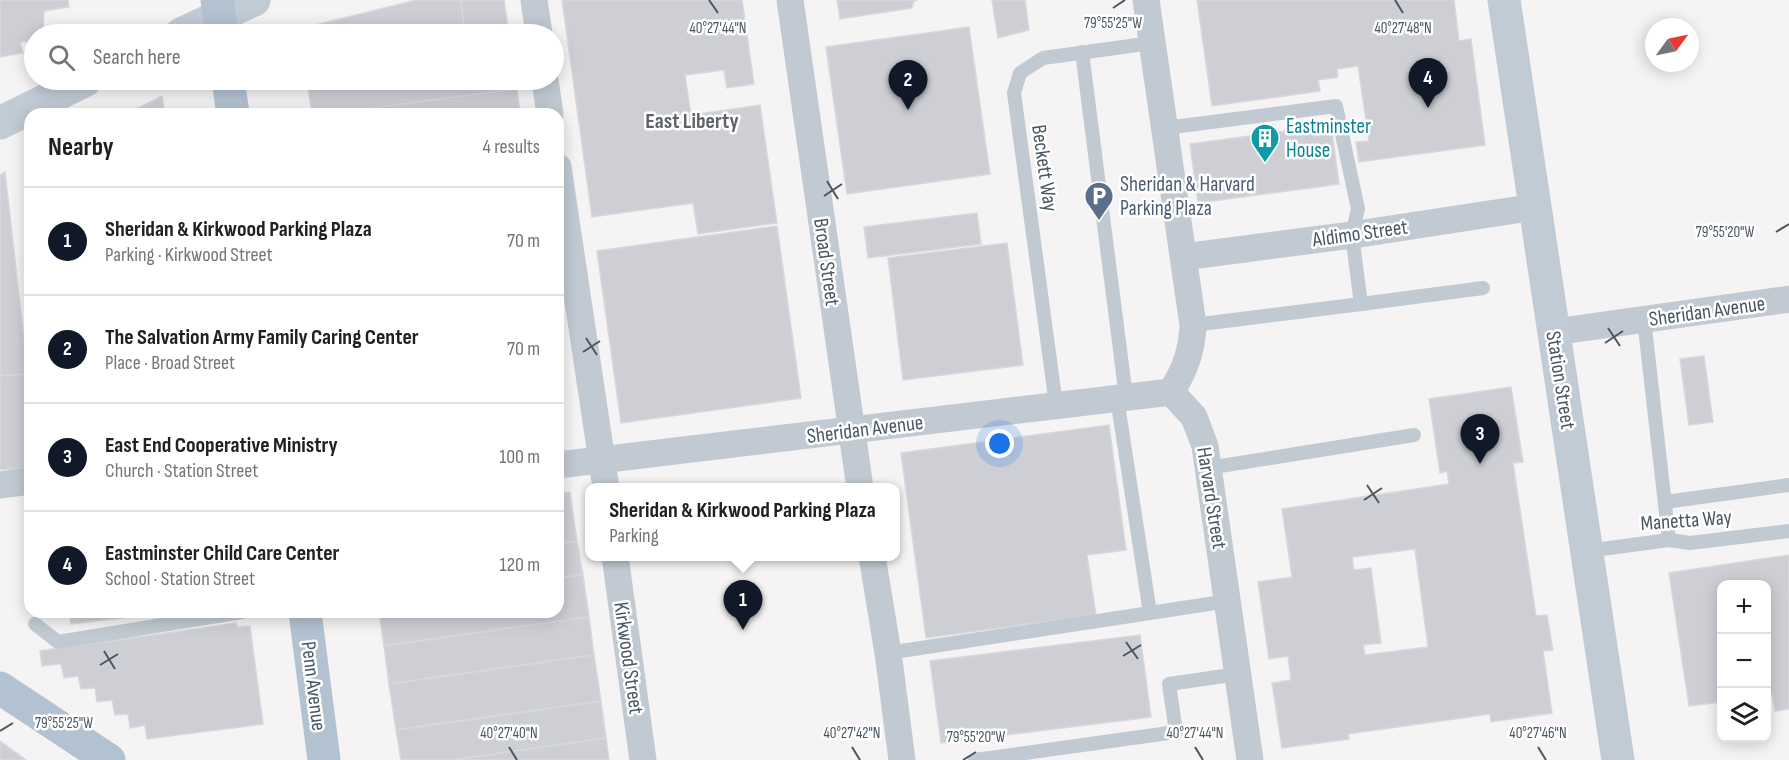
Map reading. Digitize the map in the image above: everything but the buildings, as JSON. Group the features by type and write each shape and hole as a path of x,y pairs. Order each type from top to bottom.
{"main road":[{"path":"204,24 254,0"},
{"name":"Station Street","path":"1504,0 1618,760"},
{"path":"30,108 66,90"},
{"path":"229,90 232,108"},
{"path":"0,123 24,111"},
{"name":"Penn Avenue","path":"306,618 324,760"},
{"path":"0,688 109,760"}],"street":[{"path":"534,0 538,24"},
{"name":"Broad Street","path":"790,0 859,483"},
{"path":"1146,0 1193,325 1193,340 1186,367 1171,392"},
{"path":"546,90 549,108"},
{"name":"Aldimo Street","path":"1184,256 1352,235 1535,207"},
{"path":"564,209 605,483"},
{"name":"Sheridan Avenue","path":"1554,332 1789,300"},
{"name":"Sheridan Avenue","path":"564,464 1171,392"},
{"name":"Harvard Street","path":"1171,392 1194,417 1205,446 1250,760"},
{"path":"0,485 24,482"},
{"name":"Kirkwood Street","path":"616,561 643,760"},
{"path":"873,561 902,760"}],"lane":[{"name":"Beckett Way","path":"1056,405 1014,93 1020,73 1043,58 1152,43"},
{"path":"1082,52 1121,398 1150,613"},
{"path":"1165,128 1336,106 1358,209 1352,235 1361,303"},
{"path":"1193,325 1483,288"},
{"path":"1644,320 1669,540"},
{"path":"1208,468 1414,435"},
{"path":"1665,502 1789,485"},
{"name":"Manetta Way","path":"1587,551 1669,540 1690,543 1789,531"},
{"path":"888,653 1228,601"},
{"path":"34,624 58,642 205,618"},
{"path":"975,760 1176,732 1169,684 1238,674"}],"place":[{"name":"Eastminster Child Care Center","path":"1428,108"},
{"name":"The Salvation Army Family Caring Center","path":"908,110"},
{"name":"Eastminster House","path":"1265,164"},
{"name":"Sheridan & Harvard Parking Plaza","path":"1099,222"},
{"name":"East End Cooperative Ministry","path":"1480,464"},
{"name":"Sheridan & Kirkwood Parking Plaza","path":"743,630"}],"district":[{"name":"East Liberty","path":"692,120"}]}
